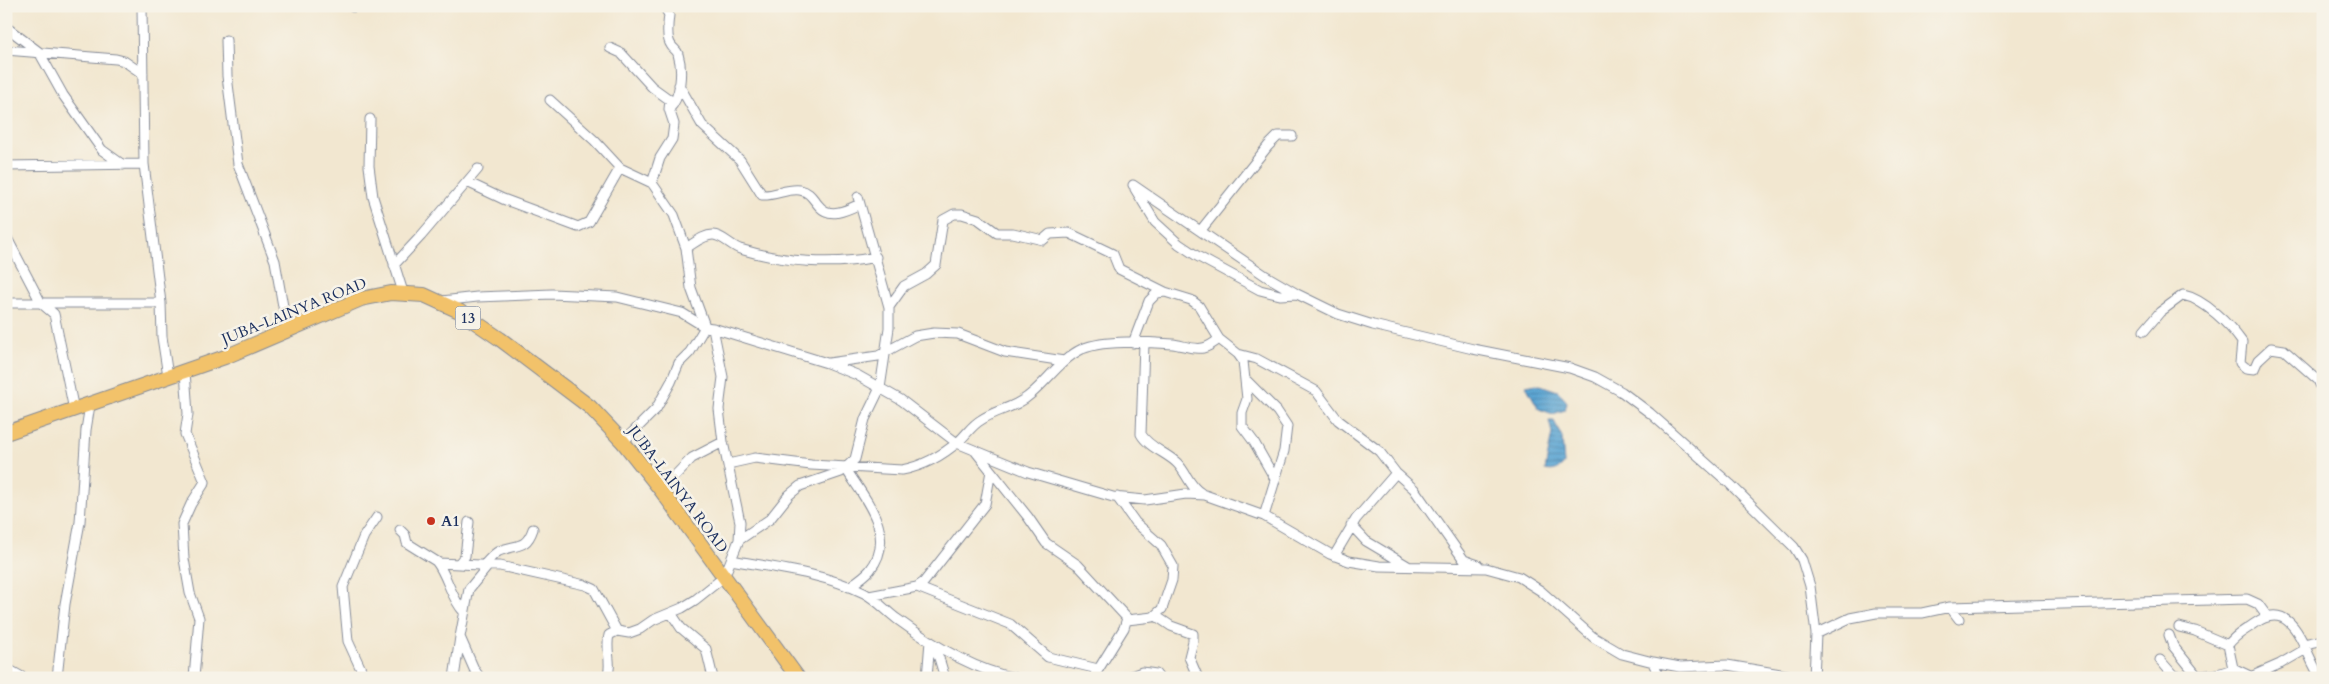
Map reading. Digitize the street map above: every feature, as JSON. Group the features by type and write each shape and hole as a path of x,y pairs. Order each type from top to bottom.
{"main road":[{"name":"JUBA-LAINYA ROAD","path":"6,433 225,357 361,299 403,292 424,295 442,301 500,339 590,407 623,442 662,490 798,678"}],"street":[{"path":"142,6 144,164 162,303 162,336 168,376"},
{"path":"664,6 669,15 667,25 670,45 678,52 681,71 676,103 669,109"},
{"path":"6,27 39,52 64,95 102,150 123,165"},
{"path":"226,40 238,164 275,260 288,329"},
{"path":"610,48 621,53 652,87 670,100 669,109 674,124 672,139 660,158 652,183"},
{"path":"6,50 116,59 124,61 143,74"},
{"path":"679,85 702,125 740,160 761,195 800,190 813,196 820,207 833,212 841,212 859,201 889,307 880,388 864,420 858,452 848,468 800,486 789,495 770,518 739,540"},
{"path":"550,100 595,141 620,168 652,183 674,215 686,248 691,288 709,327 723,377 720,409 723,442 740,522 739,540 724,577 695,600 629,633 617,631 609,635 607,640 610,662 607,678"},
{"path":"370,119 369,166 373,197 403,292"},
{"path":"1200,230 1268,146 1278,136 1292,136"},
{"path":"6,166 144,164"},
{"path":"467,182 503,199 578,227 589,222 620,168"},
{"path":"394,265 478,169"},
{"path":"1297,294 1280,295 1260,290 1197,256 1179,244 1155,222 1133,185 1297,294 1338,314 1373,326 1473,349 1570,368 1596,377 1622,392 1650,413 1730,484 1794,547 1808,574 1816,634 1814,678"},
{"path":"889,307 904,286 932,270 938,259 940,230 944,220 954,214 962,214 978,219 997,233 1012,233 1043,240 1050,234 1069,233 1113,254 1119,269 1165,292 1196,303 1202,310 1219,339 1238,354 1245,367 1248,399 1242,412 1242,426 1254,442 1275,479"},
{"path":"686,248 704,236 715,235 738,248 793,259 843,262 876,257"},
{"path":"6,236 42,303 54,314 74,410"},
{"path":"1133,343 1149,301 1157,293 1165,292"},
{"path":"442,301 477,297 552,294 617,296 682,313 709,327 827,363 857,375 901,400 957,443 1028,472 1117,497 1145,500 1186,494 1204,495"},
{"path":"2144,331 2168,304 2183,295 2193,297 2231,327 2242,342 2240,363 2246,368 2254,369 2258,360 2271,348 2284,350 2318,380 2323,390"},
{"path":"6,303 162,303"},
{"path":"623,442 656,409 679,363 709,327"},
{"path":"827,363 873,357 920,334 951,333 966,336 1005,352 1064,361"},
{"path":"728,464 755,458 848,468 902,470 914,468 925,464 957,443 981,420 1015,406 1031,395 1064,361 1082,349 1097,345 1133,343 1202,348 1219,339"},
{"path":"1144,343 1141,434 1147,442 1178,464 1193,488 1204,495 1264,516 1334,556 1349,561 1379,566 1486,568"},
{"path":"1238,354 1257,359 1316,391 1342,424 1379,452 1396,473 1421,497 1464,560 1518,577 1541,591 1605,646 1653,662 1680,667 1727,665 1805,678"},
{"path":"185,371 188,414 185,434 205,482 191,504 182,524 184,559 190,593 199,618 194,678"},
{"path":"1247,381 1278,411 1287,426 1286,442 1264,516"},
{"path":"57,678 65,604 80,522 86,430 90,405"},
{"path":"662,490 692,458 723,442"},
{"path":"975,451 1046,543 1078,565 1125,615 1127,620"},
{"path":"848,468 874,513 881,532 879,551 871,570 850,587"},
{"path":"869,596 917,587 928,578 948,548 985,504 991,471"},
{"path":"1334,556 1363,509 1374,501 1396,473"},
{"path":"1117,497 1135,522 1161,545 1173,566 1172,580 1165,603 1156,616"},
{"path":"365,678 348,641 343,587 364,536 377,517"},
{"path":"460,562 465,556 470,522"},
{"path":"1351,526 1375,547 1410,567"},
{"path":"454,678 469,589 499,551 523,544 530,539 534,529"},
{"path":"400,530 407,542 436,561 464,612"},
{"path":"731,560 822,576 850,587 869,596 896,619 930,642 990,673 1016,678"},
{"path":"436,561 500,566 585,585 594,589 617,631"},
{"path":"917,587 1010,624 1048,658 1098,669"},
{"path":"1816,634 1850,618 1876,613 1922,613 1950,607 2247,598 2258,604 2266,615"},
{"path":"1950,607 1959,619"},
{"path":"671,612 681,628 706,649 713,678"},
{"path":"2228,645 2238,634 2266,615 2279,616 2300,634 2310,661 2321,678"},
{"path":"1127,620 1156,616 1171,626 1193,634 1194,642 1190,657 1198,678"},
{"path":"1093,678 1127,620"},
{"path":"2179,627 2228,645"},
{"path":"2168,635 2173,646 2198,677"},
{"path":"460,637 480,678"},
{"path":"2228,645 2233,668 2249,677 2280,664 2305,646 2323,640"},
{"path":"927,678 930,642"},
{"path":"930,642 939,658 945,678"},
{"path":"2160,660 2174,676 2198,677 2228,671 2233,668"},
{"path":"1653,662 1659,678"},
{"path":"6,668 24,678"},
{"path":"1126,678 1142,672 1156,674 1160,678"}],"water":[{"path":"1537,384 1558,391 1567,402 1565,410 1553,414 1539,409 1526,386"},
{"path":"1549,421 1554,421 1562,437 1564,464 1553,471 1545,470 1552,433"}],"place":[{"name":"A1","path":"431,521"}]}
